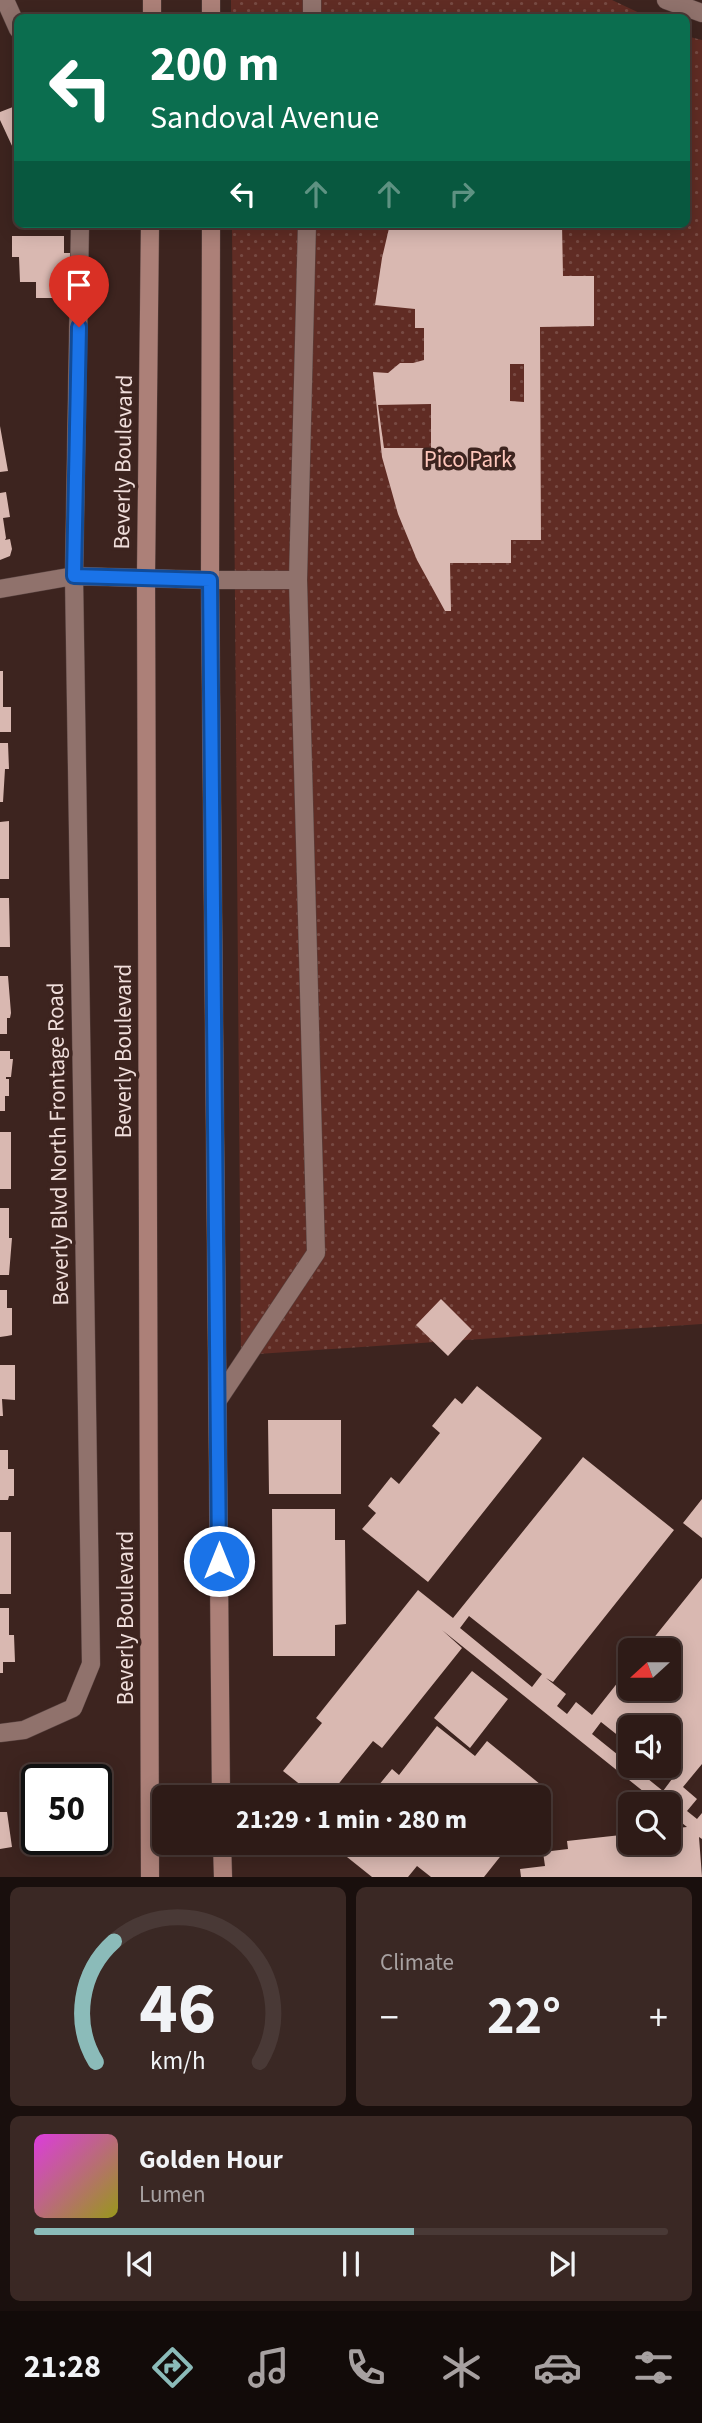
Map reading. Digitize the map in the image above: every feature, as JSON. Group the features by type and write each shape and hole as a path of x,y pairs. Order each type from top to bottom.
{"main road":[{"name":"Beverly Boulevard","path":"150,228 146,576 150,1877"},
{"path":"211,228 210,580 221,1785"},
{"path":"222,1855 223,1877"}],"street":[{"path":"5,0 14,20"},
{"path":"666,0 702,13"},
{"name":"Beverly Blvd North Frontage Road","path":"0,1733 24,1730 73,1707 91,1664 74,576 80,228"},
{"path":"218,1400 316,1253 298,580 307,228"},
{"path":"0,589 74,576 298,580"}],"green space":[{"path":"231,0 612,0 642,14 231,14"},
{"name":"Pico Park","path":"690,37 702,40 702,1324 241,1355 232,228 690,228"}],"building":[{"path":"14,107 13,148 0,120 0,112"},
{"path":"389,228 562,228 563,276 594,276 594,326 540,327 541,540 511,540 511,563 450,563 451,611 445,611 417,560 398,514 382,457 373,372 388,373 400,363 424,360 424,328 415,328 415,309 375,305","holes":["510,364 524,364 524,402 510,401","431,404 431,448 384,448 378,405"]},
{"path":"12,236 64,236 64,253 71,253 71,298 36,298 36,282 20,282 19,257 12,257"},
{"path":"0,426 8,471 0,472"},
{"path":"6,492 10,517 3,518 5,540 10,539 12,549 10,556 0,560 0,493"},
{"path":"0,671 3,671 3,707 11,707 11,732 0,732"},
{"path":"0,743 8,743 9,769 5,769 3,802 0,802"},
{"path":"9,821 9,879 0,879 0,822"},
{"path":"0,898 9,898 10,947 0,947"},
{"path":"0,976 8,976 11,1013 10,1018 7,1018 7,1034 0,1034"},
{"path":"0,1051 10,1051 10,1059 13,1059 11,1077 6,1077 9,1079 9,1096 5,1096 5,1111 0,1111"},
{"path":"0,1132 11,1132 11,1189 0,1189"},
{"path":"0,1208 9,1208 9,1238 12,1238 9,1275 0,1275"},
{"path":"0,1290 7,1290 7,1308 12,1308 12,1335 0,1337"},
{"path":"441,1299 472,1330 448,1356 416,1325"},
{"path":"0,1365 15,1365 15,1400 2,1399 3,1416 0,1416"},
{"path":"477,1386 542,1438 428,1582 362,1529 376,1513 368,1506 391,1477 399,1484 440,1433 432,1426 455,1398 462,1404"},
{"path":"268,1420 341,1420 341,1494 269,1494"},
{"path":"0,1450 8,1450 8,1469 14,1469 14,1496 9,1496 8,1500 0,1500"},
{"path":"583,1457 674,1530 553,1682 546,1678 566,1694 557,1706 567,1714 576,1702 592,1715 618,1682 618,1701 681,1701 681,1638 654,1638 702,1578 702,1764 683,1787 697,1799 687,1811 697,1819 702,1813 702,1839 699,1837 702,1877 521,1877 520,1869 545,1866 543,1855 568,1849 567,1841 618,1835 618,1855 681,1855 681,1828 687,1827 681,1822 681,1792 644,1792 627,1778 647,1778 663,1791 671,1778 681,1778 681,1715 618,1715 618,1735 601,1722 592,1734 618,1755 618,1771 442,1630 462,1648 382,1748 373,1741 338,1785 301,1785 283,1771 322,1723 316,1718 418,1590 453,1618","holes":["469,1616 542,1674 532,1687 460,1628"]},
{"path":"702,1499 702,1538 683,1523"},
{"path":"272,1509 335,1509 335,1540 345,1540 346,1624 335,1625 335,1656 273,1656"},
{"path":"0,1532 11,1532 11,1594 0,1594"},
{"path":"0,1608 9,1608 9,1635 14,1635 15,1662 3,1662 3,1673 0,1673"},
{"path":"472,1671 508,1699 470,1748 434,1718"},
{"path":"437,1726 475,1756 487,1741 541,1785 379,1785 392,1769 399,1775"},
{"path":"0,1812 7,1812 12,1847 0,1849"},
{"path":"344,1855 501,1855 484,1877 431,1877 417,1866 408,1877 372,1877"}],"route":[{"path":"79,327 74,576 146,576 210,580 219,1561"}]}
